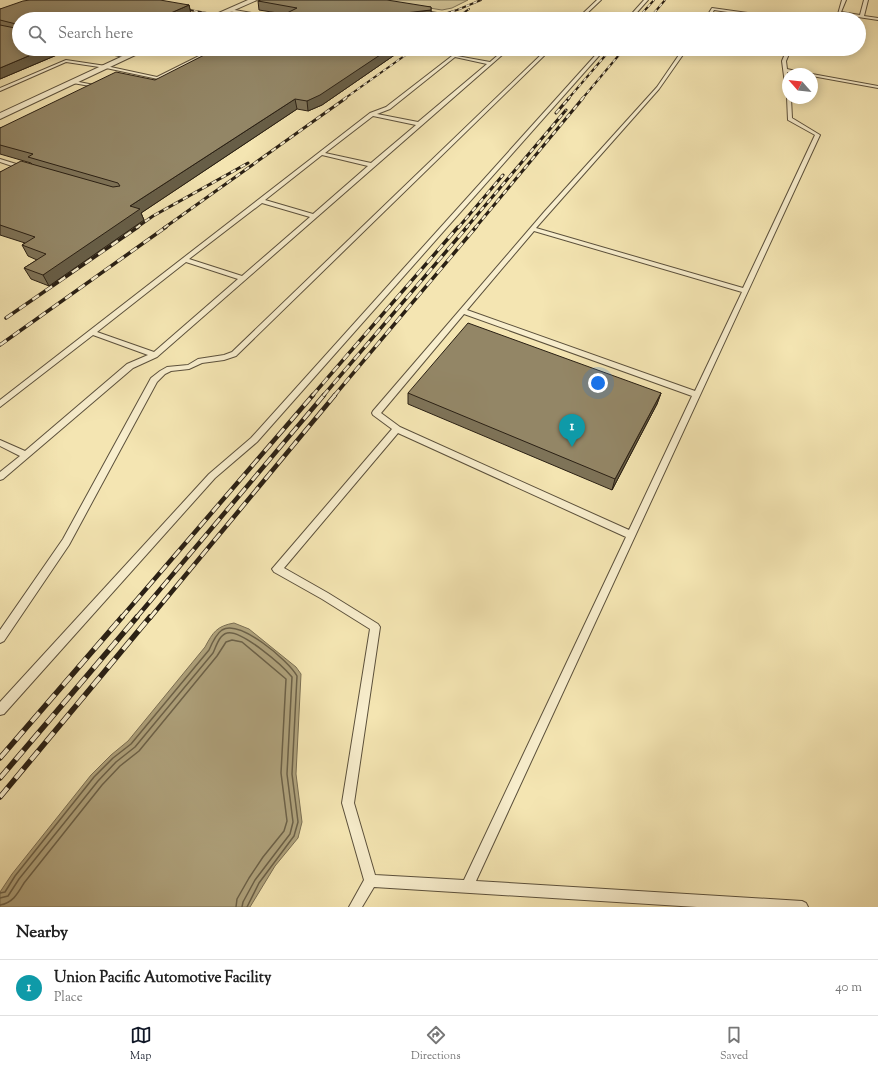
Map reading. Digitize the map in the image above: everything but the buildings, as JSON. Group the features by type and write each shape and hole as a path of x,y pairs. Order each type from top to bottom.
{"street":[{"path":"224,12 254,0"},
{"path":"0,116 4,112 128,57"}],"lane":[{"path":"587,12 599,0"},
{"path":"635,12 646,0"},
{"path":"839,12 844,0"},
{"path":"863,12 866,0"},
{"path":"711,12 713,9 734,12"},
{"path":"229,10 240,12"},
{"path":"414,10 425,12"},
{"path":"866,17 878,19"},
{"path":"123,56 128,57"},
{"path":"0,90 66,61 106,67 158,78 202,56"},
{"path":"0,404 372,114 388,108 454,56 490,63"},
{"path":"0,477 130,366 155,355 498,56"},
{"path":"0,638 66,542 154,380 163,371 171,368 192,366 207,360 225,358 234,354 542,56"},
{"path":"0,710 212,476 254,440 596,56"},
{"path":"631,535 397,429 376,412 533,229 658,88 680,56"},
{"path":"785,68 784,60 786,56"},
{"path":"818,76 878,87"},
{"path":"74,82 94,86 87,90"},
{"path":"467,887 818,135 790,119 789,104"},
{"path":"372,114 419,124"},
{"path":"322,154 372,165"},
{"path":"0,160 30,169"},
{"path":"261,201 313,216"},
{"path":"533,229 745,291"},
{"path":"185,260 242,278"},
{"path":"463,311 697,395"},
{"path":"92,332 155,355"},
{"path":"355,907 371,881 348,803 375,627 325,596 277,569 397,429"},
{"path":"0,443 26,455"},
{"path":"371,881 802,907"}],"shaded area":[{"path":"378,0 468,0 452,8 442,10"}],"water":[{"path":"234,623 249,629 296,667 301,674 296,774 302,822 298,838 275,866 250,907 0,907 0,892 12,874 91,775 128,741 205,647 216,630 228,624"}],"railway":[{"path":"451,12 481,0"},
{"path":"643,12 654,0"},
{"path":"655,12 665,0"},
{"path":"178,8 201,12"},
{"path":"465,12 469,9"},
{"path":"344,99 404,56"},
{"path":"568,99 605,56"},
{"path":"582,99 618,56"},
{"path":"164,228 346,98"},
{"path":"556,113 569,98"},
{"path":"475,228 583,98"},
{"path":"466,228 566,110"},
{"path":"136,228 153,216 248,163"},
{"path":"458,228 503,175"},
{"path":"6,318 138,227"},
{"path":"0,345 166,227"},
{"path":"312,396 458,227"},
{"path":"323,396 467,227"},
{"path":"334,396 476,227"},
{"path":"121,618 313,395"},
{"path":"136,618 324,395"},
{"path":"150,618 335,395"},
{"path":"0,758 122,617"},
{"path":"0,778 137,617"},
{"path":"0,797 150,617"}],"place":[{"name":"Union Pacific Automotive Facility","path":"572,447"}]}
